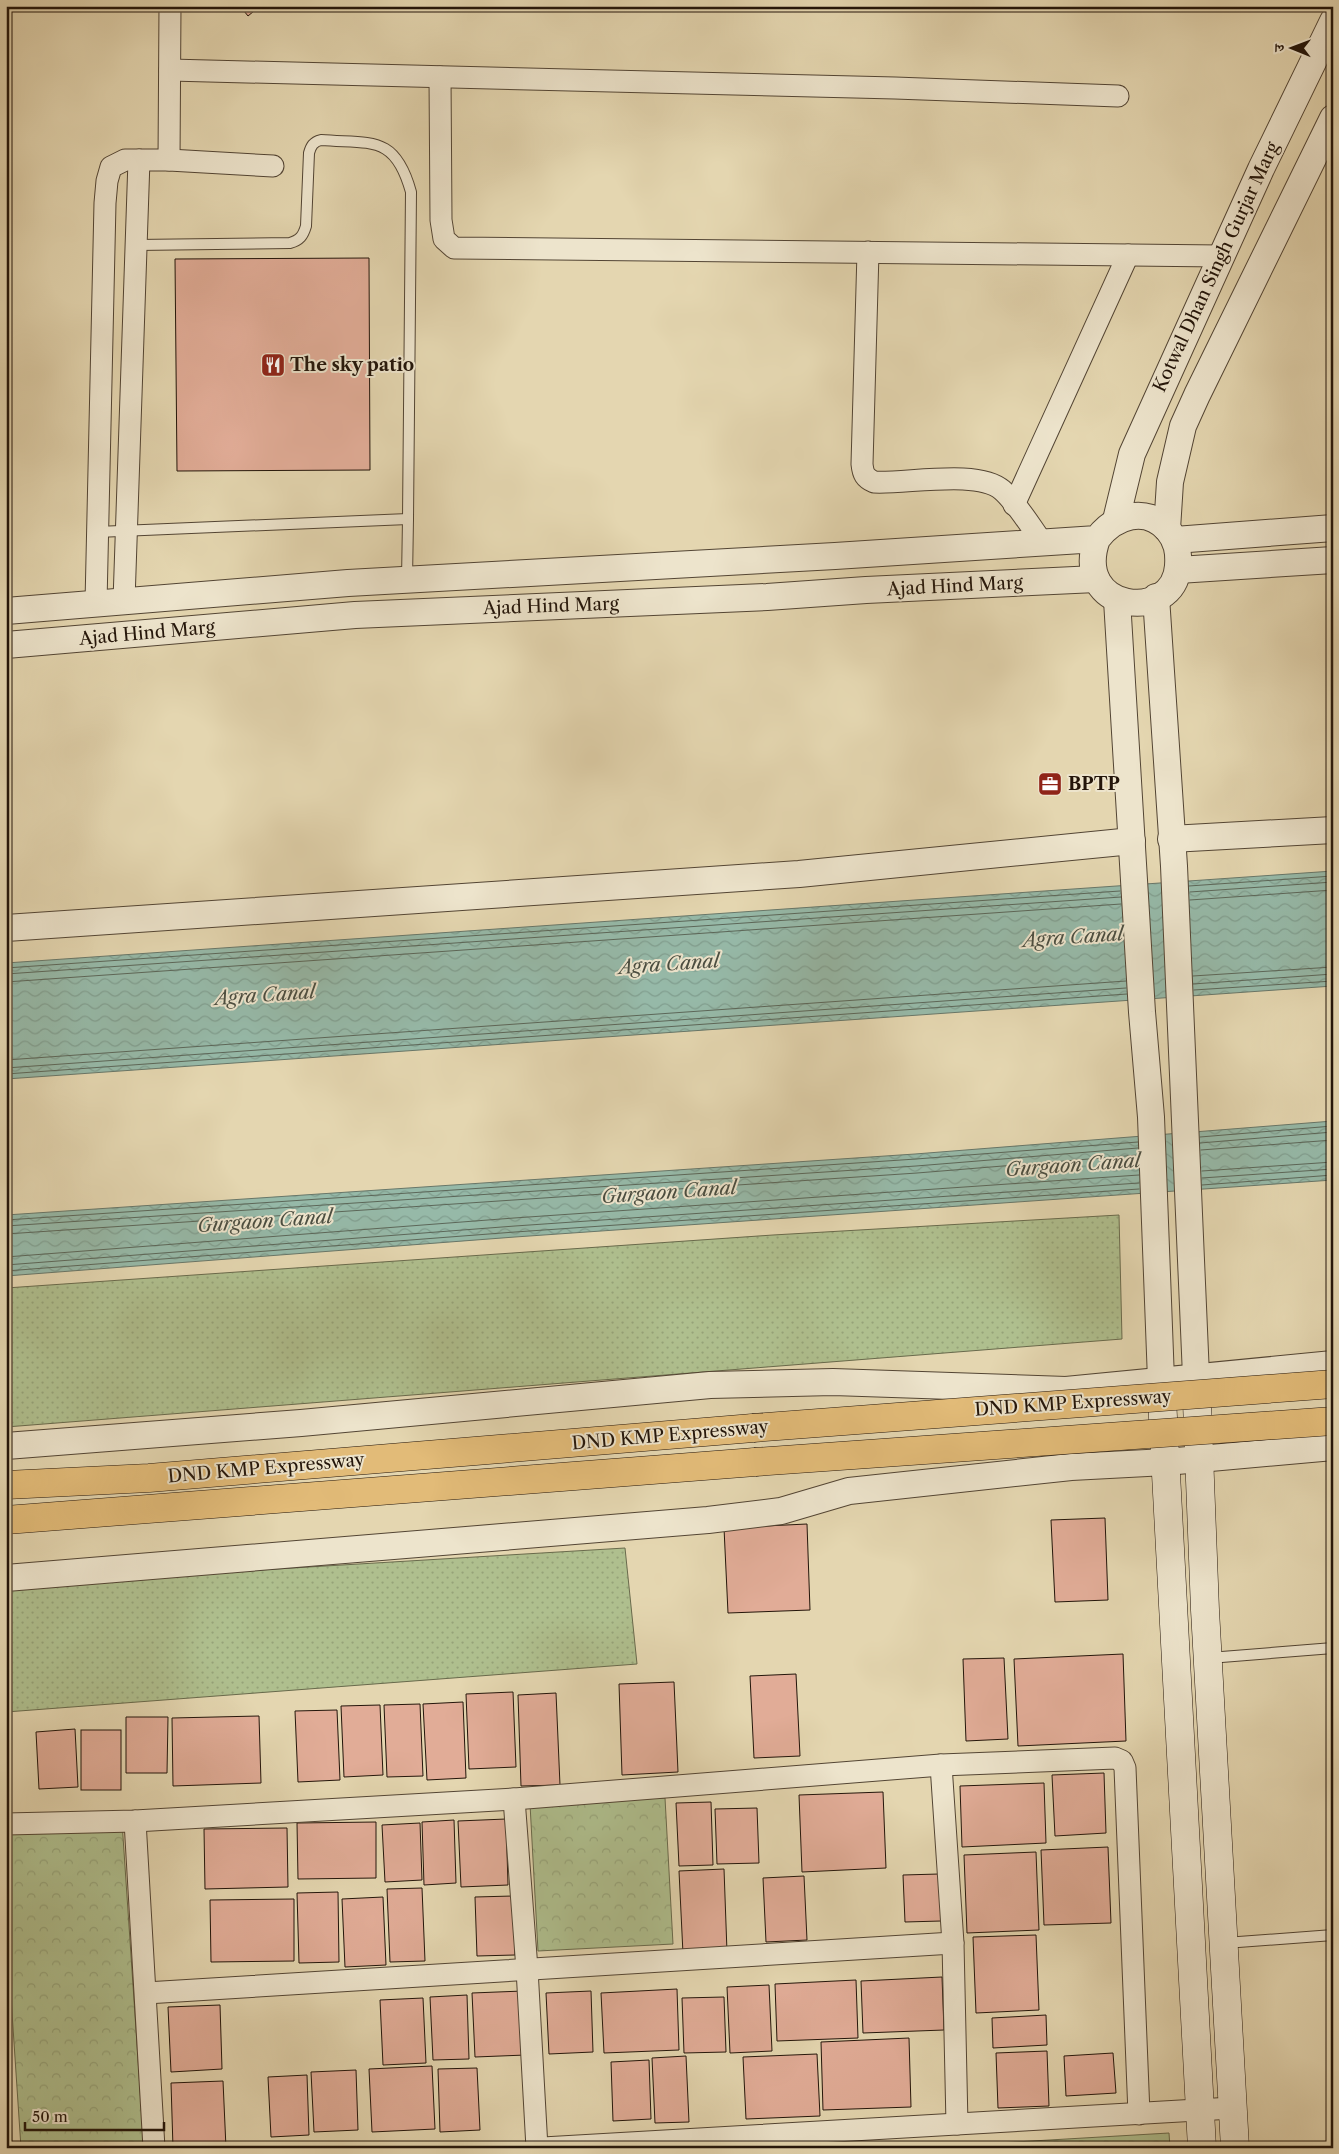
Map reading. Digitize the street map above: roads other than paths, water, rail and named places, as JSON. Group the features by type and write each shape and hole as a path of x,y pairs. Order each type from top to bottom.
{"highway":[{"name":"DND KMP Expressway","path":"6,1485 149,1478 754,1428 1333,1384"},
{"name":"DND KMP Expressway","path":"6,1520 755,1462 1333,1422"}],"main road":[{"path":"1196,1376 1208,1658 1235,2148"},
{"path":"1161,1380 1202,2148"}],"street":[{"path":"169,160 170,6"},
{"name":"Kotwal Dhan Singh Gurjar Marg","path":"1116,520 1132,454 1261,169 1333,21"},
{"path":"170,70 895,88 1118,96"},
{"path":"440,77 441,220 444,239 454,248 1221,256"},
{"name":"Kotwal Dhan Singh Gurjar Marg","path":"1171,535 1170,482 1183,426 1333,118"},
{"path":"96,603 107,181 111,168 125,160 169,160 273,166"},
{"path":"124,601 138,160"},
{"path":"868,252 863,474 867,479 874,482 886,483 962,479 979,480 994,484 1003,491 1042,542"},
{"path":"1014,505 1128,255"},
{"path":"1129,516 1143,516 1156,521 1171,535 1179,555 1178,570 1172,584 1147,602 1132,604 1117,600 1105,591 1096,579 1092,566 1092,552 1097,539 1105,528 1116,520 1129,516"},
{"path":"1171,535 1333,528"},
{"path":"6,611 408,579 1097,539"},
{"path":"864,554 866,590"},
{"path":"1178,570 1333,560"},
{"name":"Ajad Hind Marg","path":"6,645 355,615 767,597 866,590 1096,579"},
{"path":"1156,597 1174,866 1196,1376"},
{"path":"1117,600 1142,1012 1152,1117 1161,1380"},
{"path":"1171,839 1333,830"},
{"path":"6,928 799,874 1132,841"},
{"path":"1146,1064 1182,1063"},
{"path":"6,1446 291,1424 710,1386 833,1382 1066,1390 1333,1364"},
{"path":"6,1578 708,1520 781,1512 849,1491 1071,1467 1200,1460 1333,1448"},
{"path":"6,1824 135,1821 514,1799 941,1765 1108,1757 1122,1761 1125,1768 1139,2114"},
{"path":"941,1765 953,1943 957,2124"},
{"path":"514,1799 527,1969 537,2148"},
{"path":"135,1821 154,2148"},
{"path":"146,1993 953,1943"},
{"path":"543,2148 633,2145 1232,2108"}],"lane":[{"path":"136,245 290,243 298,241 306,226 309,154 315,142 321,140 380,145 400,161 407,177 411,200 408,579"},
{"path":"98,532 408,519"},
{"path":"1208,1658 1333,1648"},
{"path":"1224,1943 1333,1936"}],"water":[{"name":"Agra Canal","path":"1333,871 1333,986 6,1079 6,963"},
{"name":"Gurgaon Canal","path":"1333,1121 1333,1180 515,1237 6,1276 6,1215 915,1154"}],"place":[{"name":"The sky patio","path":"273,365"},
{"name":"BPTP","path":"1050,784"}]}
